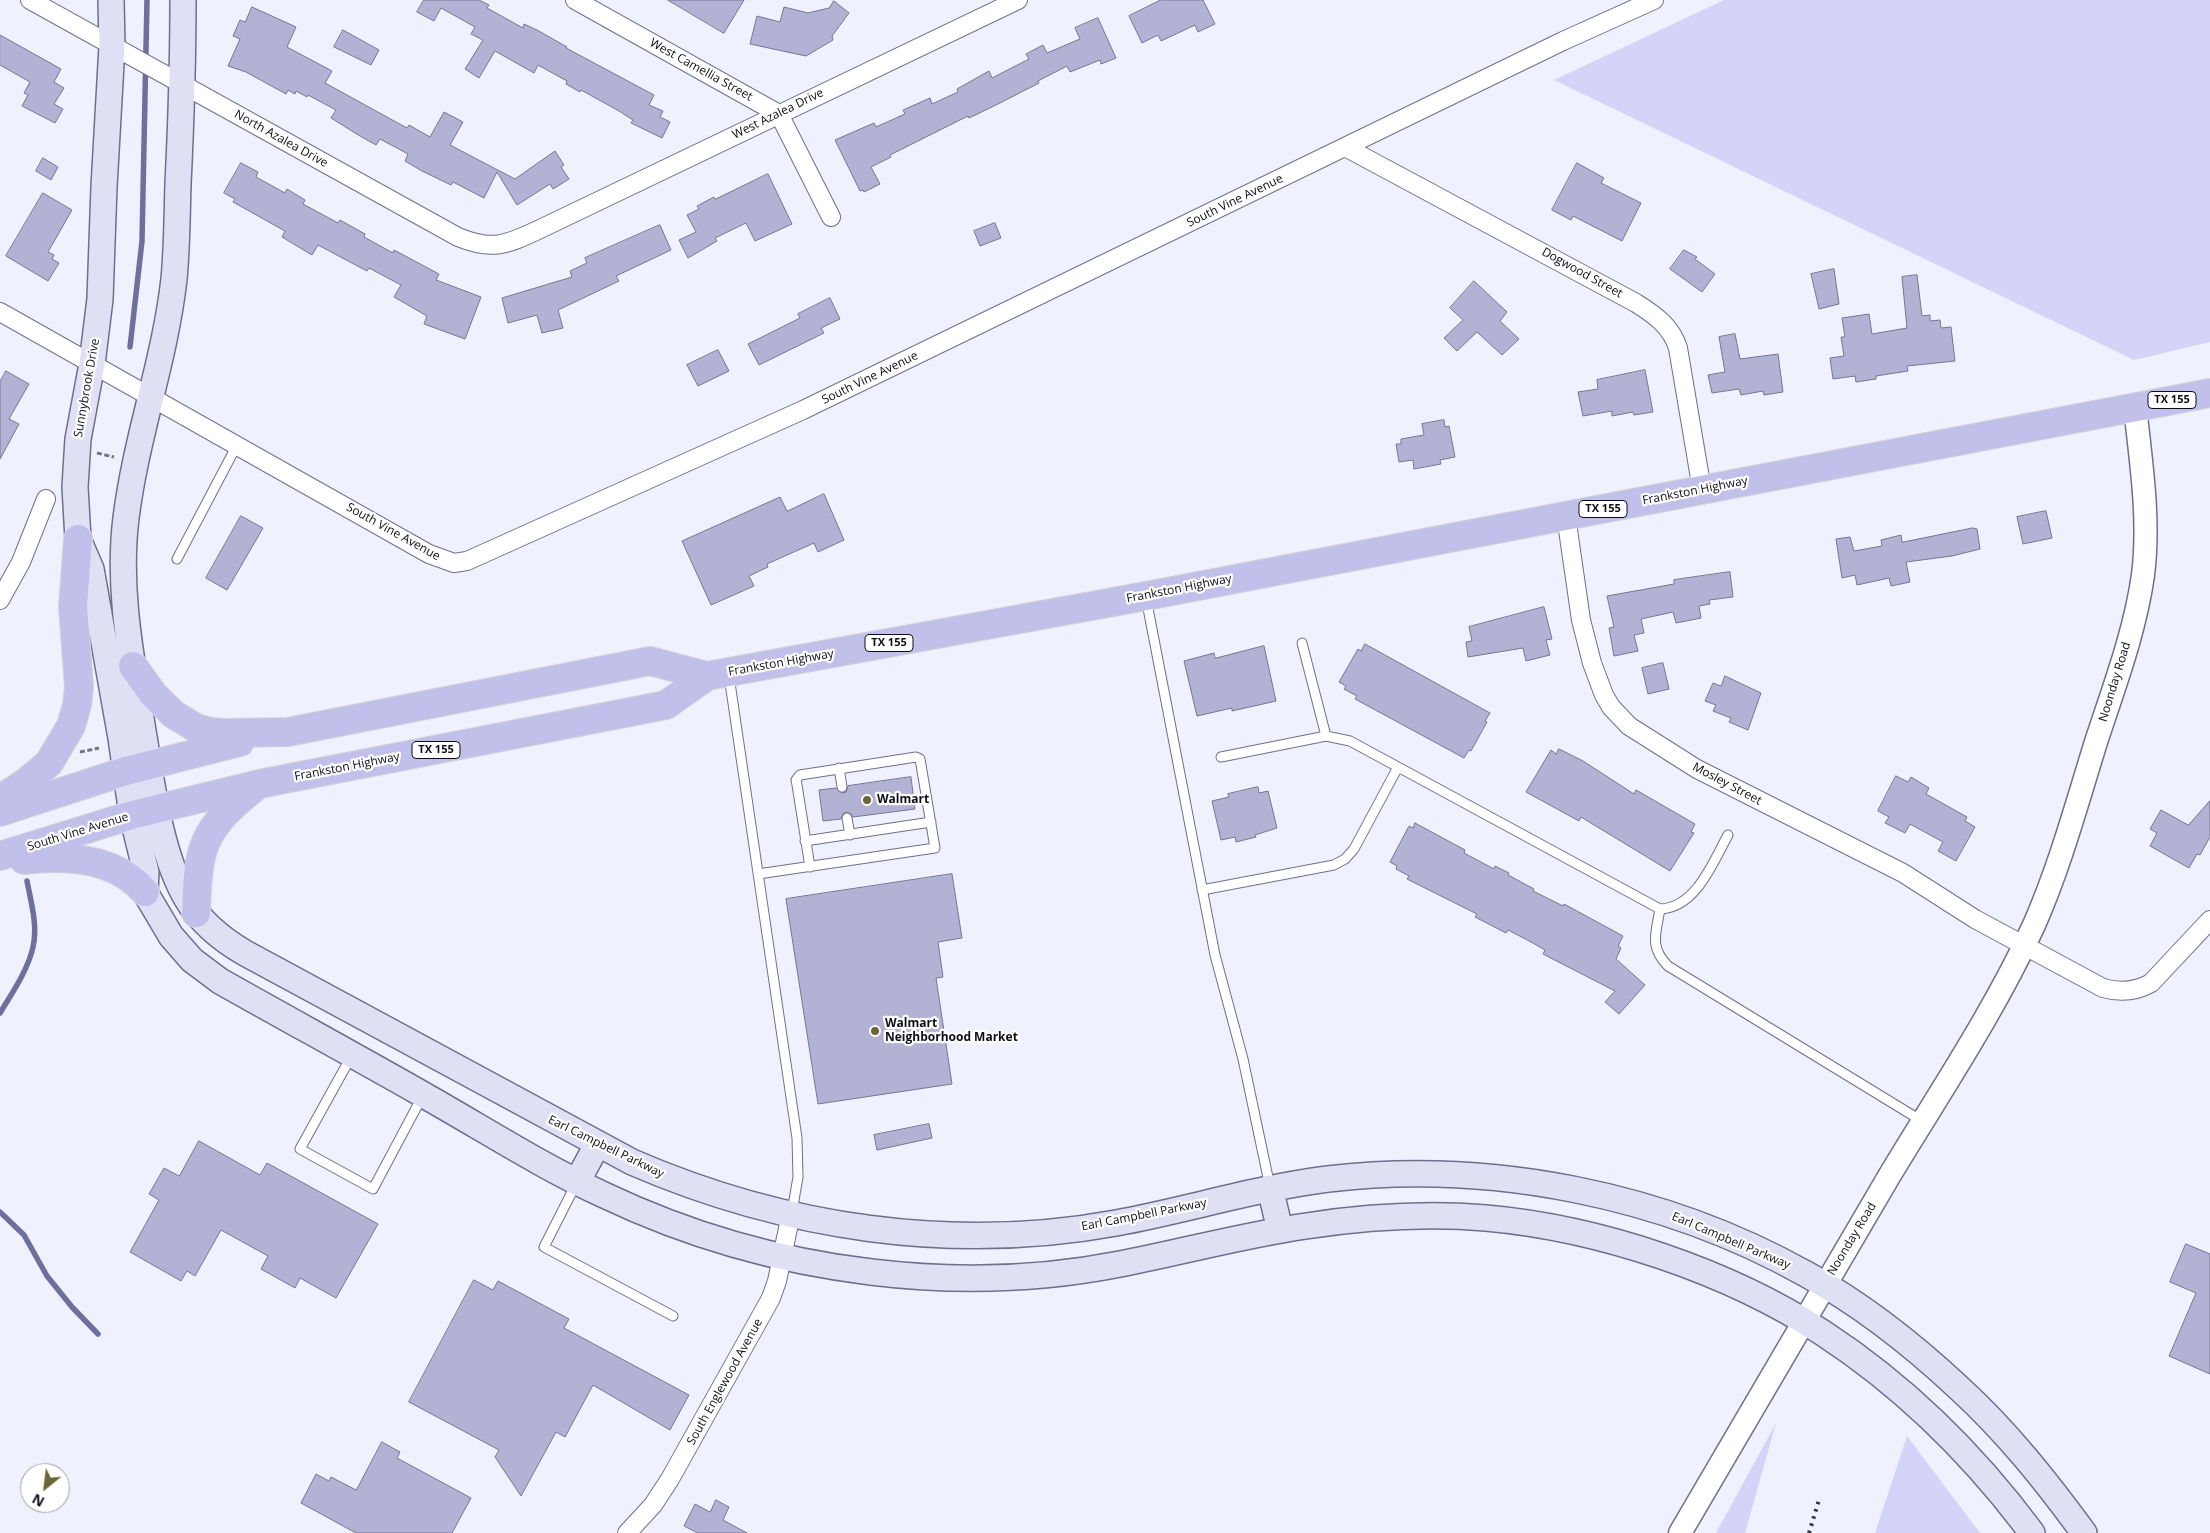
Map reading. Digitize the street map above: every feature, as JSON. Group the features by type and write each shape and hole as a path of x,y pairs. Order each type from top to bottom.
{"main road":[{"name":"Sunnybrook Drive","path":"111,0 121,50 104,187 100,298 92,364 78,439 75,487 78,539 91,569 137,768"},
{"path":"137,768 133,666 125,609 123,549 136,457 162,354 174,278 175,79 183,0"},
{"name":"Frankston Highway","path":"145,812 260,784 666,705 718,675 1146,596 2210,393"},
{"path":"0,799 25,783 48,763 71,726 77,705 79,687 73,607 78,539"},
{"name":"TX 155","path":"0,812 137,768 199,751 650,661 718,675"},
{"path":"133,666 164,706 196,728 224,733 288,732"},
{"name":"Earl Campbell Parkway","path":"137,768 145,812 145,892"},
{"path":"196,913 198,867 203,847 223,814 260,784"},
{"name":"Earl Campbell Parkway","path":"145,812 183,892 196,913 229,944 597,1144 632,1162 700,1190 757,1208 840,1225 916,1234 973,1236 1028,1234 1113,1224 1270,1188 1354,1177 1410,1174 1502,1179 1572,1190 1634,1204 1692,1222 1750,1246 1824,1284 1902,1339 1961,1389 2032,1464 2084,1533"},
{"name":"South Vine Avenue","path":"0,856 145,812"},
{"path":"0,862 53,857 90,861 124,875 134,881 145,892 171,936 204,970 577,1182 672,1224 783,1258 908,1276 978,1278 1037,1275 1119,1264 1280,1230 1408,1216 1480,1218 1548,1226 1621,1244 1669,1259 1757,1297 1803,1321 1851,1352 1931,1419 1988,1478 2032,1533"},
{"path":"352,1055 372,1023"},
{"path":"424,1095 440,1060"},
{"path":"464,1118 485,1084"},
{"path":"577,1182 597,1144"},
{"path":"1270,1188 1280,1230"}],"street":[{"name":"North Azalea Drive","path":"30,0 458,237 477,245 498,246 538,230"},
{"name":"West Camellia Street","path":"575,0 779,114"},
{"name":"West Azalea Drive","path":"538,230 1018,0"},
{"name":"South Vine Avenue","path":"0,312 429,554 454,563 467,561 803,410 1563,41 1654,0"},
{"path":"779,114 831,217"},
{"name":"Dogwood Street","path":"1345,147 1427,189 1636,303 1661,320 1675,339 1678,348 1702,490"},
{"name":"Noonday Road","path":"1680,1533 1824,1284 1993,1004 2024,946 2058,861 2125,651 2138,601 2145,548 2145,526 2144,496 2135,407"},
{"path":"0,600 21,562 46,498"},
{"name":"Mosley Street","path":"1566,516 1581,620 1604,695 1618,716 1647,739 1689,764 1904,874 1957,908 2024,946"},
{"path":"2024,946 2102,988 2112,991 2134,990 2143,988 2160,976 2210,920"},
{"name":"South Englewood Avenue","path":"627,1533 653,1505 675,1471 764,1312 777,1281 791,1214"}],"lane":[{"path":"177,559 237,445"},
{"path":"1146,596 1215,955 1243,1059 1270,1188"},
{"path":"1302,642 1326,736"},
{"path":"718,675 758,874 797,1138 798,1177 791,1214"},
{"path":"1221,757 1326,736 1350,742 1660,910 1667,909 1683,901 1696,890 1728,835"},
{"path":"758,874 810,867 935,848 920,759 916,757 800,775 796,780 810,867"},
{"path":"1202,890 1334,865 1345,859 1362,836 1398,767"},
{"path":"839,768 842,787"},
{"path":"848,818 850,834"},
{"path":"805,841 931,822"},
{"path":"1660,910 1655,940 1656,950 1668,966 1922,1122"},
{"path":"352,1055 300,1149 373,1188 424,1095"},
{"path":"577,1182 544,1247 673,1316"}],"path":[{"path":"89,451 114,456"}],"shaded area":[{"path":"1724,0 2210,0 2210,342 2134,360 1554,80"},
{"path":"1776,1423 1745,1533 1716,1533"},
{"path":"1907,1436 1980,1533 1875,1533"}],"building":[{"path":"424,0 479,0 489,5 487,8 523,28 524,24 537,30 566,48 654,95 649,105 663,111 660,117 670,122 662,138 631,123 633,120 619,111 581,90 580,92 566,84 567,81 538,65 534,73 495,51 479,78 465,69 483,40 471,34 475,27 441,8 434,21 417,12"},
{"path":"668,0 744,0 724,33"},
{"path":"1161,0 1203,0 1215,24 1198,32 1195,25 1161,41 1158,35 1142,43 1129,16"},
{"path":"834,1 849,13 832,36 833,40 806,56 750,44 757,16 780,22 784,7 808,13 829,8"},
{"path":"252,7 296,27 287,47 332,71 325,83 407,128 409,125 430,137 444,112 463,122 450,145 515,179 555,151 564,165 561,167 569,179 553,189 550,184 517,205 497,172 484,198 453,182 451,185 422,171 405,161 408,154 380,139 376,145 360,136 331,118 336,110 308,95 307,97 296,91 295,94 288,90 286,94 246,72 228,66 240,39 233,36 240,20 245,22"},
{"path":"1098,18 1116,58 1101,64 1100,60 1070,72 1067,66 998,104 969,118 968,116 890,155 891,157 871,167 880,184 864,192 863,190 860,191 835,140 874,123 876,127 905,114 903,110 930,98 932,104 958,92 957,89 989,71 992,78 1029,59 1026,54 1043,45 1047,53 1080,39 1075,28"},
{"path":"343,30 379,50 371,65 334,47"},
{"path":"0,35 61,69 54,82 64,88 54,104 63,109 55,123 22,106 28,95 24,93 30,82 0,65"},
{"path":"43,158 58,167 51,180 36,171"},
{"path":"241,163 258,172 256,177 285,193 287,189 305,200 303,204 338,223 340,220 365,234 364,237 393,253 394,250 439,274 436,280 481,297 465,339 424,324 427,316 394,297 401,285 369,268 367,271 318,245 312,255 282,237 285,231 233,202 235,199 224,193"},
{"path":"1577,163 1604,178 1601,183 1641,203 1622,241 1573,216 1571,220 1552,210"},
{"path":"768,174 792,224 755,241 746,223 715,238 717,241 688,258 679,240 696,232 687,215 699,209 697,206 714,197 715,199"},
{"path":"43,193 72,210 48,252 54,255 52,259 59,263 48,281 6,256"},
{"path":"995,223 1001,238 980,246 974,231"},
{"path":"660,225 671,250 616,276 619,281 558,310 563,328 542,333 537,315 508,323 502,298 572,277 570,271 587,263 585,258"},
{"path":"1684,250 1697,257 1695,259 1715,274 1702,292 1670,269"},
{"path":"1834,269 1839,304 1819,309 1811,274"},
{"path":"1917,275 1922,316 1930,315 1930,321 1940,320 1941,328 1951,327 1955,361 1907,366 1908,371 1876,376 1876,379 1856,382 1855,376 1833,379 1830,358 1844,356 1841,337 1845,337 1842,318 1869,314 1872,334 1907,328 1902,277"},
{"path":"1474,281 1507,312 1500,321 1519,339 1502,355 1477,332 1457,351 1444,338 1463,320 1450,308"},
{"path":"830,298 840,319 821,328 824,333 759,365 748,344 800,318 798,314"},
{"path":"1735,334 1740,359 1778,354 1783,392 1764,395 1763,391 1741,395 1739,389 1712,393 1708,375 1725,372 1719,337"},
{"path":"718,350 729,371 698,386 687,365"},
{"path":"1645,370 1653,412 1634,415 1633,412 1612,416 1612,411 1583,416 1578,392 1598,389 1597,380"},
{"path":"6,371 29,384 9,419 19,424 0,459 0,382"},
{"path":"1444,420 1445,427 1449,426 1455,457 1440,460 1441,464 1414,469 1413,460 1399,462 1396,444 1401,444 1401,439 1424,435 1422,424"},
{"path":"824,494 844,540 818,552 814,543 767,564 768,567 749,576 754,586 711,605 682,541 780,497 787,511"},
{"path":"2046,511 2052,538 2023,544 2017,517"},
{"path":"241,516 263,528 227,590 206,578"},
{"path":"1973,528 1977,529 1980,549 1952,556 1906,562 1910,582 1891,586 1889,578 1857,585 1855,575 1842,578 1836,539 1850,537 1854,551 1882,546 1881,540 1901,535 1902,542"},
{"path":"1730,572 1733,597 1709,600 1710,604 1699,606 1701,618 1676,623 1673,612 1641,619 1644,633 1634,635 1638,651 1614,656 1609,628 1614,627 1607,596 1674,584 1674,580"},
{"path":"1544,607 1552,639 1546,640 1550,655 1526,661 1523,648 1468,657 1466,642 1472,641 1469,627"},
{"path":"1365,644 1490,713 1471,751 1469,750 1464,758 1355,699 1357,696 1344,689 1346,686 1339,682 1358,649 1361,651"},
{"path":"1264,646 1276,701 1232,711 1232,708 1197,716 1184,661 1214,653 1215,658"},
{"path":"1663,663 1669,689 1648,694 1642,668"},
{"path":"1725,676 1761,693 1748,730 1729,722 1731,718 1713,711 1716,705 1705,701 1713,683 1721,686"},
{"path":"1559,749 1583,761 1634,794 1636,790 1695,824 1691,832 1694,833 1670,871 1581,817 1579,821 1526,792 1551,750 1556,754"},
{"path":"1896,776 1908,782 1911,777 1929,788 1926,794 1967,817 1965,821 1975,827 1956,861 1938,851 1943,842 1910,824 1905,833 1885,823 1889,817 1878,811"},
{"name":"Walmart","path":"911,777 915,809 853,817 846,812 841,819 823,821 819,790 836,788 842,793 846,792 848,786"},
{"path":"1258,787 1259,793 1268,791 1277,828 1255,835 1256,837 1236,842 1235,837 1221,840 1212,801 1229,797 1228,794"},
{"path":"2210,801 2210,837 2200,855 2197,854 2189,868 2150,846 2157,833 2150,829 2161,810 2188,825"},
{"path":"1415,823 1465,850 1464,853 1494,869 1495,866 1509,873 1508,875 1534,889 1533,891 1563,906 1564,904 1623,936 1618,946 1621,948 1616,959 1645,985 1619,1014 1605,1002 1615,991 1543,954 1545,950 1533,943 1508,930 1506,933 1475,917 1477,914 1407,879 1409,876 1396,869 1397,866 1390,862 1409,826 1413,828"},
{"name":"Walmart Neighborhood Market","path":"952,874 962,938 938,942 943,977 936,978 952,1084 818,1104 786,899"},
{"path":"929,1124 932,1138 877,1150 874,1135"},
{"path":"199,1141 260,1175 267,1163 378,1224 336,1298 300,1278 295,1288 261,1269 268,1256 221,1230 195,1276 187,1271 181,1281 130,1252 159,1200 149,1194 164,1168 179,1176"},
{"path":"2186,1244 2210,1254 2210,1374 2169,1356 2196,1293 2170,1282"},
{"path":"474,1280 493,1290 498,1281 569,1319 564,1328 689,1395 670,1430 593,1385 565,1437 556,1432 521,1496 495,1457 499,1450 409,1402"},
{"path":"382,1442 400,1452 397,1458 471,1498 452,1533 356,1533 301,1503 316,1474 329,1481 331,1477 356,1490"},
{"path":"716,1500 729,1507 723,1520 747,1533 698,1533 684,1526 695,1504 710,1512"}],"waterway":[{"path":"130,347 142,241 147,0"},
{"path":"0,1013 24,973 33,947 35,931 27,881"},
{"path":"0,1212 24,1235 47,1276 72,1307 98,1334"}],"railway":[{"path":"1809,1533 1819,1500"}],"place":[{"name":"Walmart","path":"867,800"},
{"name":"Walmart Neighborhood Market","path":"875,1031"}]}
